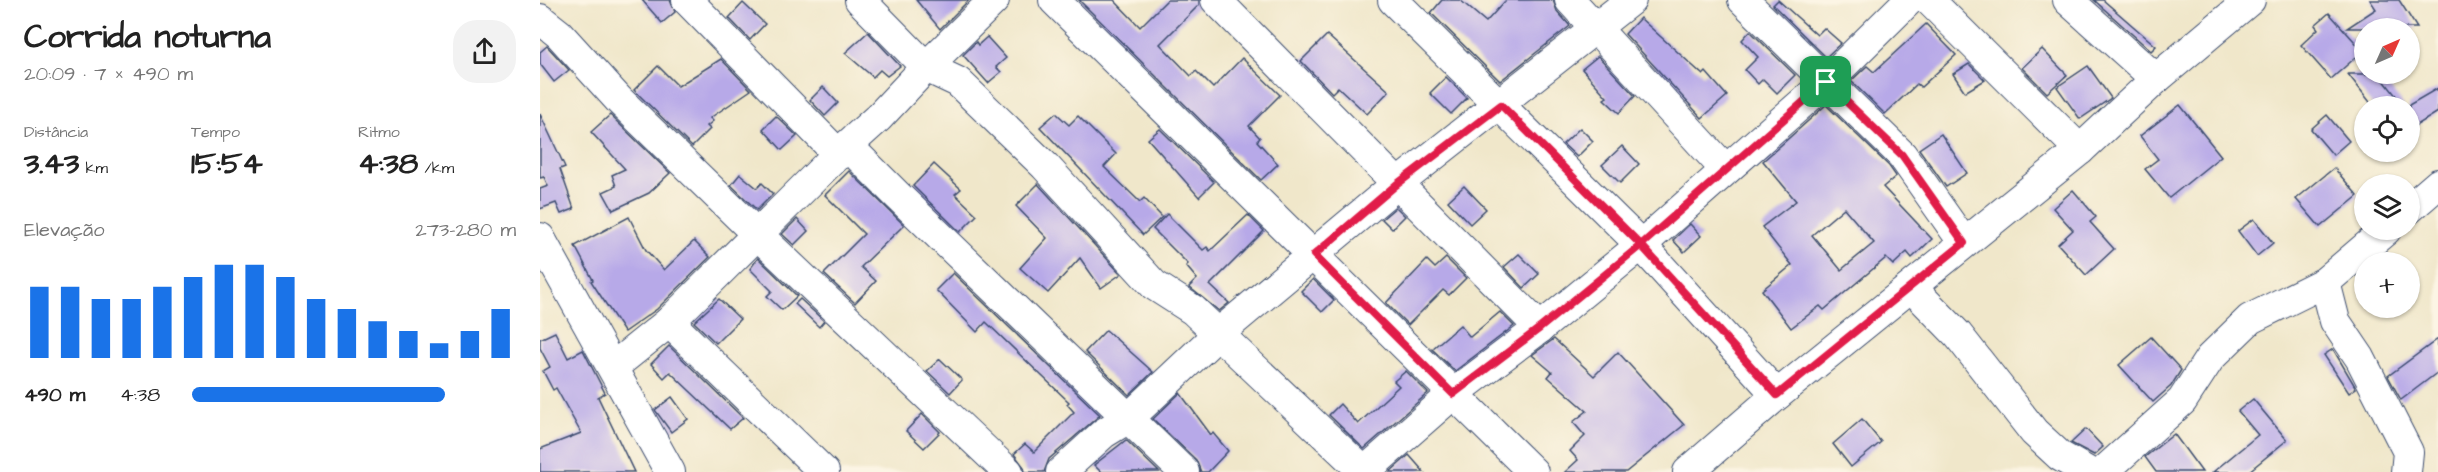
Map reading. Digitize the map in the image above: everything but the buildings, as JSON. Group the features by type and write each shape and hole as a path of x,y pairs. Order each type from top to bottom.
{"street":[{"path":"687,0 838,154"},
{"path":"860,0 926,66 958,82 1045,166 1154,285 1193,310 1364,472 1453,394 1540,328 1641,245 1826,82 1909,0"},
{"path":"613,367 669,322 838,154 879,117 926,66 994,0"},
{"path":"1054,0 1533,472"},
{"path":"1216,0 1301,84 1396,185 1466,251 1540,328"},
{"path":"1393,0 1641,245 1777,395"},
{"path":"1570,0 1725,169"},
{"path":"1062,472 1104,433 1130,417 1218,334 1396,185 1501,105 1631,0"},
{"path":"1743,0 1902,155 1964,243"},
{"path":"1929,0 2080,150"},
{"path":"2068,0 2156,79"},
{"path":"1689,472 1777,395 2080,150 2156,79 2250,0"},
{"path":"540,20 559,34 619,100 758,235 1008,472"},
{"path":"838,154 853,151 869,165 896,194 1130,417 1184,472"},
{"path":"2420,200 2438,184"},
{"path":"540,238 670,472"},
{"path":"2103,472 2182,400 2210,358 2250,319 2325,282 2374,240"},
{"path":"2325,282 2336,321 2360,358 2408,452 2406,472"},
{"path":"1912,288 1958,335 2034,432 2060,456 2088,472"},
{"path":"669,322 824,472"}],"route":[{"path":"1826,82 1641,245 1540,328 1453,394 1314,255 1396,185 1501,105 1641,245 1777,395 1912,288 1964,243 1902,155 1826,82"}]}
